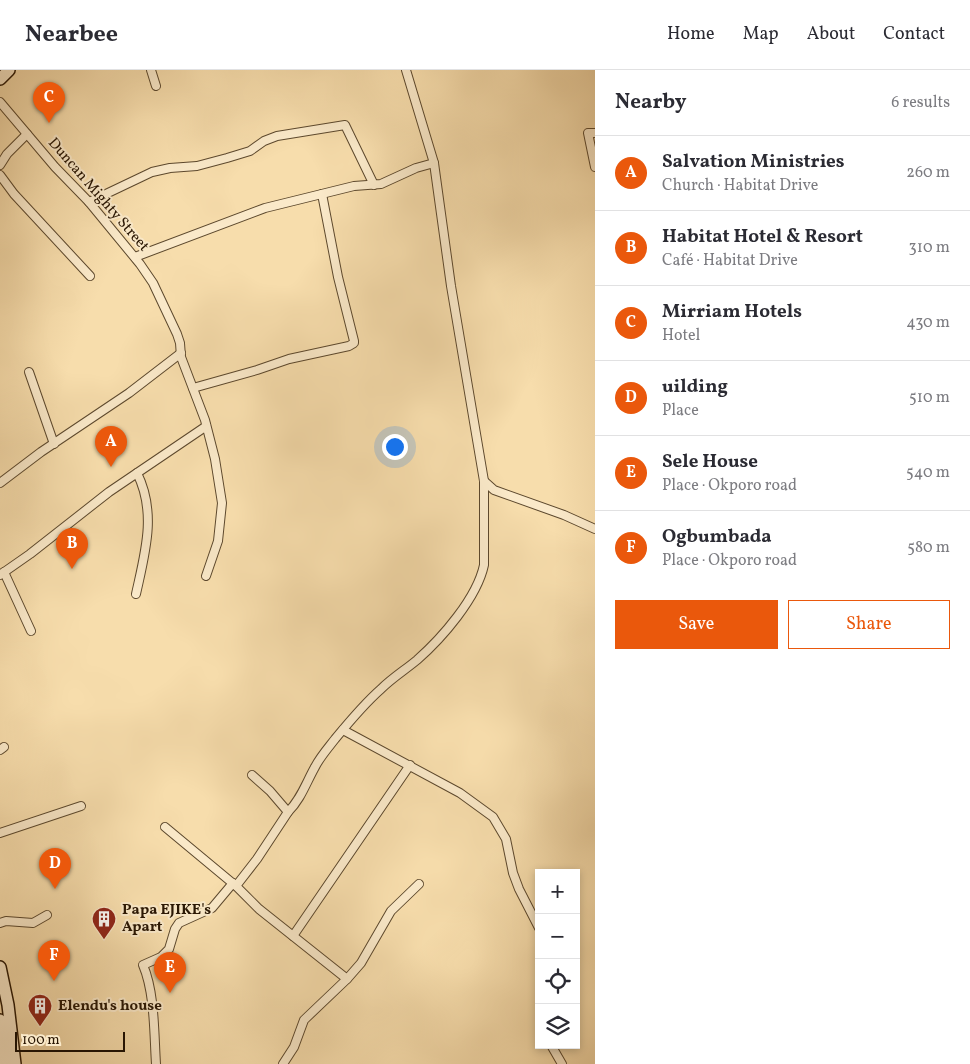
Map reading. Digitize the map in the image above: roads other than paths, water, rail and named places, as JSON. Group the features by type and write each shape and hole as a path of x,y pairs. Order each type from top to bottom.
{"main road":[{"path":"0,79 9,70"},
{"path":"1,972 8,1005 15,1064"},
{"path":"0,1020 5,1064"}],"street":[{"path":"151,70 156,86"},
{"path":"156,1064 152,1006 143,965 161,957 169,949 179,923 212,908 257,859 306,787 315,766 343,730 380,689 418,659 433,644 461,611 482,578 484,566 484,481 451,286 434,163 406,70"},
{"name":"Duncan Mighty Street","path":"0,102 135,257 153,283 177,334 181,357 206,425 222,503 218,540 206,576"},
{"path":"89,202 152,172 170,168 197,166 227,158 250,151 277,136 344,125 374,185"},
{"path":"595,133 588,133 595,167"},
{"path":"0,165 7,154 27,134"},
{"path":"135,257 265,208 354,186 382,184 434,163"},
{"path":"0,175 14,194 90,276"},
{"path":"193,388 289,359 350,346 354,343 338,277 322,194"},
{"path":"0,483 120,399 181,353"},
{"path":"29,372 54,444"},
{"path":"31,631 2,574 109,492 205,428 206,425"},
{"path":"136,594 146,548 149,516 146,494 137,473"},
{"path":"484,481 494,490 595,528"},
{"path":"343,730 460,793 493,817 506,839 513,873 535,920"},
{"path":"293,936 410,765"},
{"path":"252,775 270,791 288,812"},
{"path":"0,833 81,806"},
{"path":"165,826 234,884 259,909 347,979"},
{"path":"283,1064 294,1047 304,1020 361,963 391,911 419,884"},
{"path":"0,923 6,921 33,923 47,915"},
{"path":"553,1049 562,1064"}],"place":[{"name":"Mirriam Hotels","path":"49,123"},
{"name":"Salvation Ministries","path":"111,467"},
{"name":"Habitat Hotel & Resort","path":"72,569"},
{"name":"uilding","path":"55,889"},
{"name":"Papa EJIKE's Apart","path":"104,940"},
{"name":"Ogbumbada","path":"54,981"},
{"name":"Sele House","path":"170,993"},
{"name":"Elendu's house","path":"40,1027"}]}
